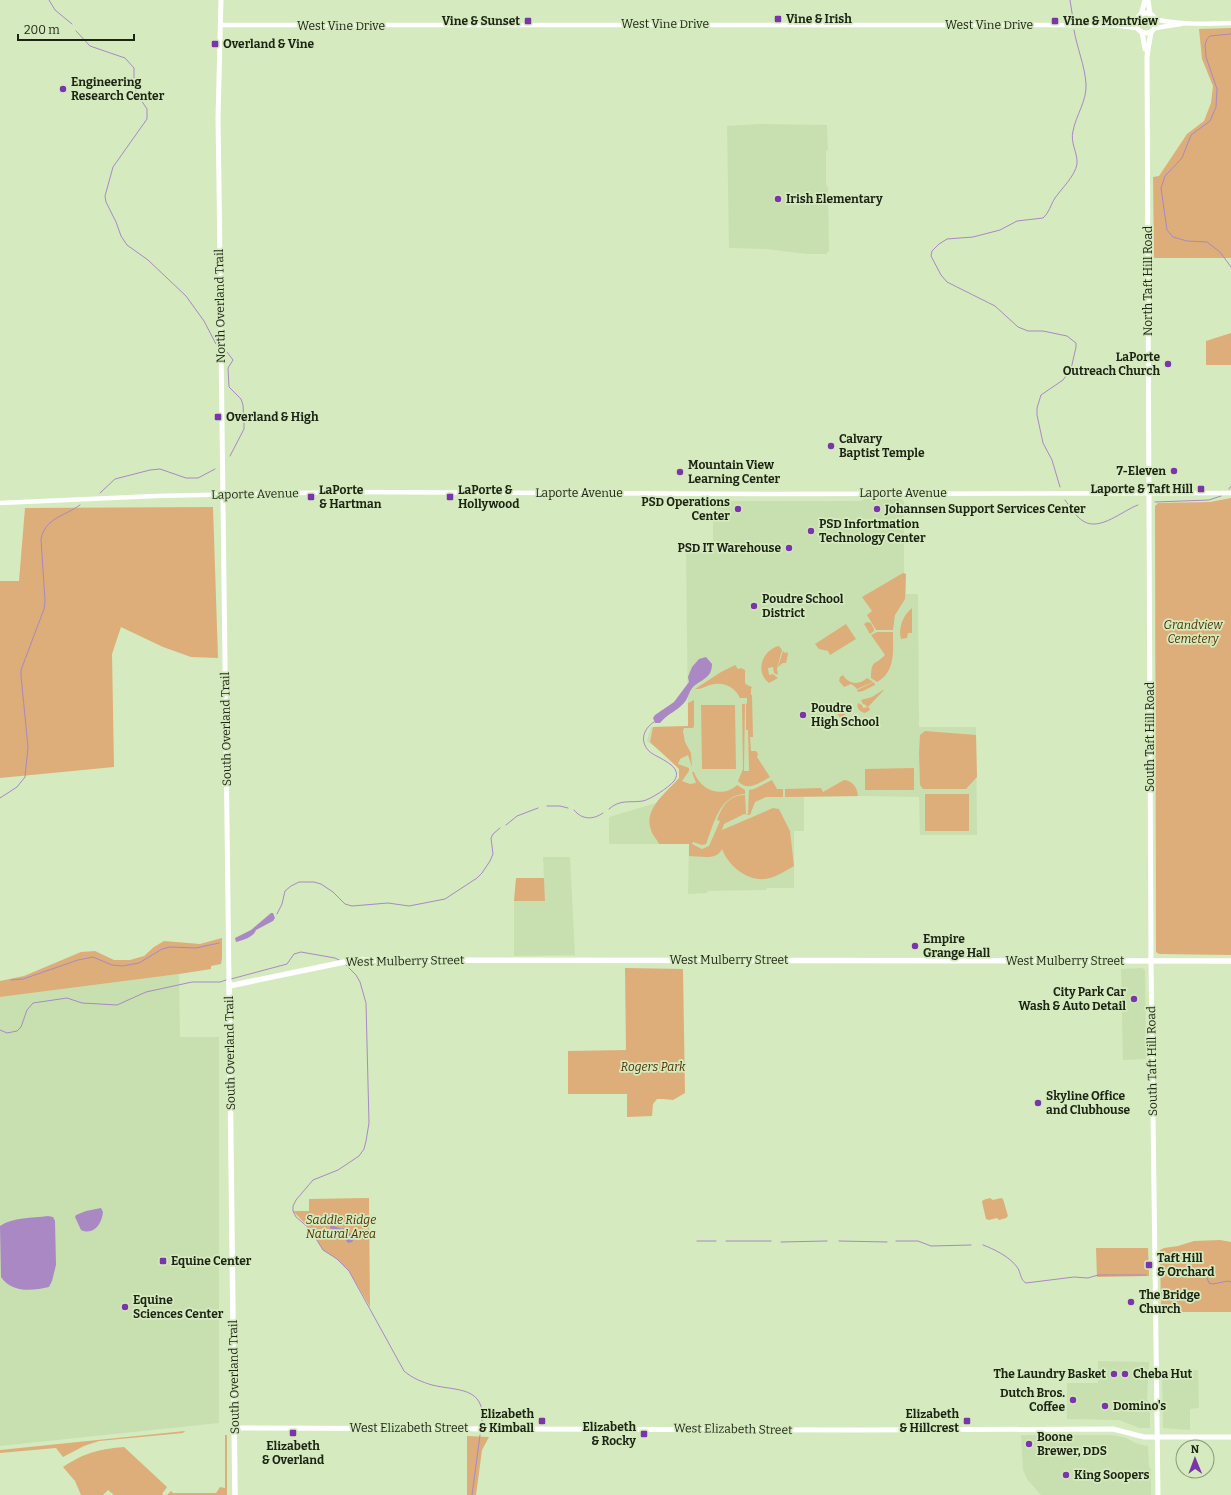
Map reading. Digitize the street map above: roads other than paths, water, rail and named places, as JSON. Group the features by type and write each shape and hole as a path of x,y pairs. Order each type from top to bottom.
{"main road":[{"name":"North Overland Trail","path":"221,0 218,126 224,612"},
{"path":"1145,0 1141,15 1137,20 1137,28 1142,32 1153,30 1154,19 1150,14 1148,0"},
{"path":"1141,15 1150,14"},
{"name":"North Taft Hill Road","path":"1147,56 1153,30"},
{"name":"North Taft Hill Road","path":"1142,32 1147,56 1148,493 1150,626"},
{"name":"South Overland Trail","path":"224,612 235,1495"},
{"name":"South Taft Hill Road","path":"1150,626 1151,961 1158,1495"},
{"name":"West Mulberry Street","path":"229,982 354,960 1231,961"},
{"name":"West Elizabeth Street","path":"235,1428 835,1430 1112,1429 1140,1436 1231,1437"}],"street":[{"path":"1154,19 1163,22 1182,24 1231,23"},
{"name":"West Vine Drive","path":"220,25 1110,24 1137,20"},
{"name":"West Vine Drive","path":"1110,24 1137,28"},
{"path":"1153,30 1182,24"},
{"name":"Laporte Avenue","path":"0,503 223,494 343,492 768,494 1231,493"}],"waterway":[{"path":"49,0 55,10 72,24"},
{"path":"1070,0 1073,19"},
{"path":"1060,487 1052,460 1043,443 1037,408 1041,395 1063,380 1071,369 1076,343 1067,336 1043,331 1028,331 1018,327 995,306 947,282 941,275 931,256 932,251 947,239 973,237 1000,230 1017,221 1043,218 1055,198 1071,177 1077,164 1072,135 1086,90 1084,70 1074,30"},
{"path":"76,31 90,46 125,58 134,68 134,86 137,94 147,109 147,119 113,167 105,196 106,202 121,236 127,245 148,260 186,296 204,321 216,344"},
{"path":"1231,34 1210,36 1207,39 1205,45 1206,57 1217,89 1216,107 1210,121 1191,135 1182,158 1165,176 1161,188 1167,230 1173,237 1187,241 1207,242 1220,252 1231,267"},
{"path":"227,352 233,360 228,368 229,387 241,399 243,405 244,423 244,429 230,456"},
{"path":"100,493 115,479 150,470 160,469 186,478 198,478 215,469"},
{"path":"1155,502 1209,500 1221,496"},
{"path":"1065,500 1078,517 1090,524 1104,522 1138,505"},
{"path":"0,798 17,787 25,777 28,747 21,670 44,609 45,601 41,539 43,532 51,522 80,505"},
{"path":"609,809 617,804 625,802 646,800 664,790 674,781 676,771 673,767 650,752 644,744 645,732 654,722"},
{"path":"547,806 560,806 568,808"},
{"path":"506,825 517,816 538,808"},
{"path":"574,810 580,816 588,818 592,818 603,813"},
{"path":"277,914 282,904 285,891 299,882 314,882 321,884 333,892 345,904 352,906 388,903 409,906 445,899 477,878 482,873 493,854 491,838 500,828"},
{"path":"11,980 23,979 78,960 93,957 112,965 123,966 139,963 162,949 170,947 196,948 219,943"},
{"path":"231,979 287,964 294,954 301,952 335,958 341,961"},
{"path":"345,964 356,975 360,982 366,1003 369,1123 366,1141 364,1149 359,1156 338,1170 313,1180 296,1200 293,1206 293,1211 296,1217 310,1229 323,1250 337,1259 349,1271 404,1371 425,1383 468,1392 479,1402 482,1410 482,1422"},
{"path":"0,1030 7,1033 17,1031 21,1027 27,1010 33,1003 67,998 82,1003 117,1005 146,992 192,982 220,982 226,980"},
{"path":"697,1241 716,1241"},
{"path":"726,1241 771,1241"},
{"path":"781,1242 827,1241"},
{"path":"839,1241 887,1242"},
{"path":"896,1241 918,1241 931,1246 971,1245"},
{"path":"983,1245 997,1251 1014,1263 1024,1282 1026,1283 1074,1277 1088,1278 1098,1275 1146,1275"},
{"path":"1179,1272 1203,1270 1209,1283 1231,1282"},
{"path":"1167,1273 1173,1273"},
{"path":"472,1495 480,1435"}],"place":[{"name":"Vine & Irish","path":"778,19"},
{"name":"Vine & Sunset","path":"528,21"},
{"name":"Vine & Montview","path":"1055,21"},
{"name":"Overland & Vine","path":"215,44"},
{"name":"Engineering Research Center","path":"63,89"},
{"name":"Irish Elementary","path":"778,199"},
{"name":"LaPorte Outreach Church","path":"1168,364"},
{"name":"Overland & High","path":"218,417"},
{"name":"Calvary Baptist Temple","path":"831,446"},
{"name":"7-Eleven","path":"1174,471"},
{"name":"Mountain View Learning Center","path":"680,472"},
{"name":"Laporte & Taft Hill","path":"1201,489"},
{"name":"LaPorte & Hartman","path":"311,497"},
{"name":"LaPorte & Hollywood","path":"450,497"},
{"name":"PSD Operations Center","path":"738,509"},
{"name":"Johannsen Support Services Center","path":"877,509"},
{"name":"PSD Infortmation Technology Center","path":"811,531"},
{"name":"PSD IT Warehouse","path":"789,548"},
{"name":"Poudre School District","path":"754,606"},
{"name":"Poudre High School","path":"803,715"},
{"name":"Empire Grange Hall","path":"915,946"},
{"name":"City Park Car Wash & Auto Detail","path":"1134,999"},
{"name":"Skyline Office and Clubhouse","path":"1038,1103"},
{"name":"Equine Center","path":"163,1261"},
{"name":"Taft Hill & Orchard","path":"1149,1265"},
{"name":"The Bridge Church","path":"1131,1302"},
{"name":"Equine Sciences Center","path":"125,1307"},
{"name":"The Laundry Basket","path":"1114,1374"},
{"name":"Cheba Hut","path":"1125,1374"},
{"name":"Dutch Bros. Coffee","path":"1073,1400"},
{"name":"Domino's","path":"1105,1406"},
{"name":"Elizabeth & Kimball","path":"542,1421"},
{"name":"Elizabeth & Hillcrest","path":"967,1421"},
{"name":"Elizabeth & Overland","path":"293,1433"},
{"name":"Elizabeth & Rocky","path":"644,1434"},
{"name":"Boone Brewer, DDS","path":"1029,1444"},
{"name":"King Soopers","path":"1066,1475"}],"park label":[{"name":"Grandview Cemetery","path":"1193,632"},
{"name":"Rogers Park","path":"653,1067"},
{"name":"Saddle Ridge Natural Area","path":"341,1227"}]}
